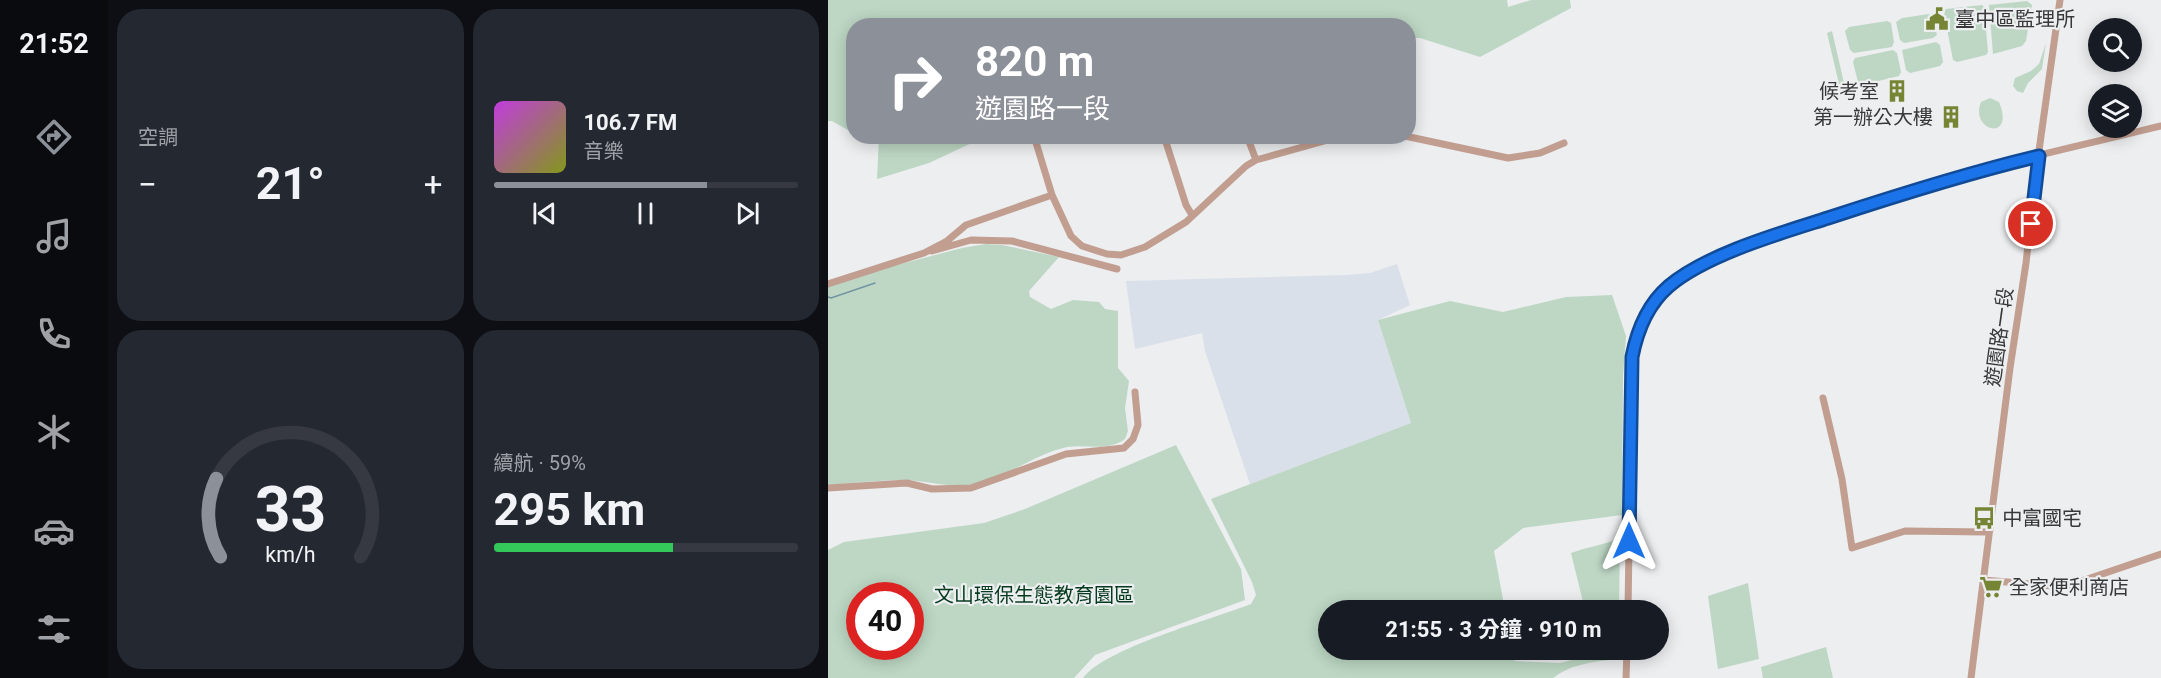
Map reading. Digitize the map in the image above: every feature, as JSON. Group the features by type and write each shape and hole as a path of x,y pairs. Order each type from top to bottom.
{"street":[{"name":"遊園路一段","path":"1971,678 2060,0"},
{"path":"1628,600 1632,357 1643,322 1668,286 1689,271 1711,260 1793,229 1939,182 2161,126"},
{"path":"1416,138 1508,158 1540,153 1564,143"},
{"path":"1036,144 1052,195 1071,237 1082,246 1107,254 1121,255 1145,247 1186,222 1246,166 1256,160 1313,144"},
{"path":"1167,144 1186,205 1192,215"},
{"path":"1250,144 1256,160"},
{"path":"924,253 947,241 966,225 1052,195"},
{"path":"828,284 971,240 1012,241 1117,269"},
{"path":"828,488 907,483 932,489 971,488 1066,454 1124,448 1133,439 1138,425 1135,392"},
{"path":"1823,398 1842,479 1852,548 1905,531 1986,532 1990,530"},
{"path":"1984,580 2064,586 2161,554"},
{"path":"1626,678 1627,660"}],"shaded area":[{"path":"1397,264 1410,305 1378,320 1411,423 1250,484 1205,351 1202,333 1135,349 1126,281 1346,275 1370,273"}],"green space":[{"path":"828,0 1507,0 1508,7 1531,0 1570,0 1571,8 1480,57 1416,38 1416,18 846,18 846,129 828,121"},
{"path":"2027,1 2032,5 2026,41 2022,46 1993,54 1989,5"},
{"path":"1982,5 1988,52 1986,55 1957,62 1953,60 1944,13 1946,9"},
{"path":"1929,14 1932,16 1937,35 1933,38 1904,43 1900,40 1896,22 1902,18"},
{"path":"1887,21 1891,23 1894,42 1892,47 1854,53 1850,50 1845,31 1849,27"},
{"path":"1832,31 1844,83 1839,84 1827,33"},
{"path":"1936,42 1940,45 1943,62 1940,66 1910,73 1906,70 1902,50"},
{"path":"2046,43 2042,69 2028,83 2023,93 2017,91 2013,86 2015,78 2031,71 2039,64"},
{"path":"1893,50 1897,53 1901,72 1899,76 1862,85 1858,82 1853,62 1855,58"},
{"path":"1990,98 1999,102 2003,115 2002,123 1998,127 1986,126 1981,120 1979,112 1981,102"},
{"path":"879,144 970,144 929,163 877,179"},
{"path":"986,244 1002,245 1059,257 1029,291 1030,297 1051,309 1073,300 1099,302 1105,309 1118,311 1118,368 1129,381 1125,408 1128,431 1125,439 1111,445 1074,446 1055,450 998,477 974,484 949,485 906,480 828,485 828,283 962,248"},
{"path":"1612,295 1626,336 1623,376 1622,515 1523,528 1494,551 1503,600 1318,600 1318,660 1515,660 1560,663 1572,660 1610,660 1573,667 1553,678 1083,678 1095,667 1136,645 1251,604 1256,595 1252,582 1211,499 1411,423 1378,320 1450,301 1503,312 1566,297"},
{"name":"文山環保生態教育園區","path":"1176,445 1241,569 1245,600 1095,655 1074,678 828,678 828,550 844,542 984,523 1025,509"},
{"path":"1620,538 1619,600 1583,600 1571,553"},
{"path":"1748,583 1759,659 1718,669 1708,596"},
{"path":"1826,647 1833,678 1763,678 1761,667"}],"waterway":[{"path":"828,297 831,298 875,283"}],"place":[{"name":"臺中區監理所","path":"1937,19"},
{"name":"候考室","path":"1897,91"},
{"name":"第一辦公大樓","path":"1951,117"},
{"name":"中富國宅","path":"1984,518"},
{"name":"全家便利商店","path":"1991,587"}],"route":[{"path":"1629,541 1632,357 1643,322 1668,286 1689,271 1711,260 1793,229 1939,182 2039,156 2031,224"}]}
